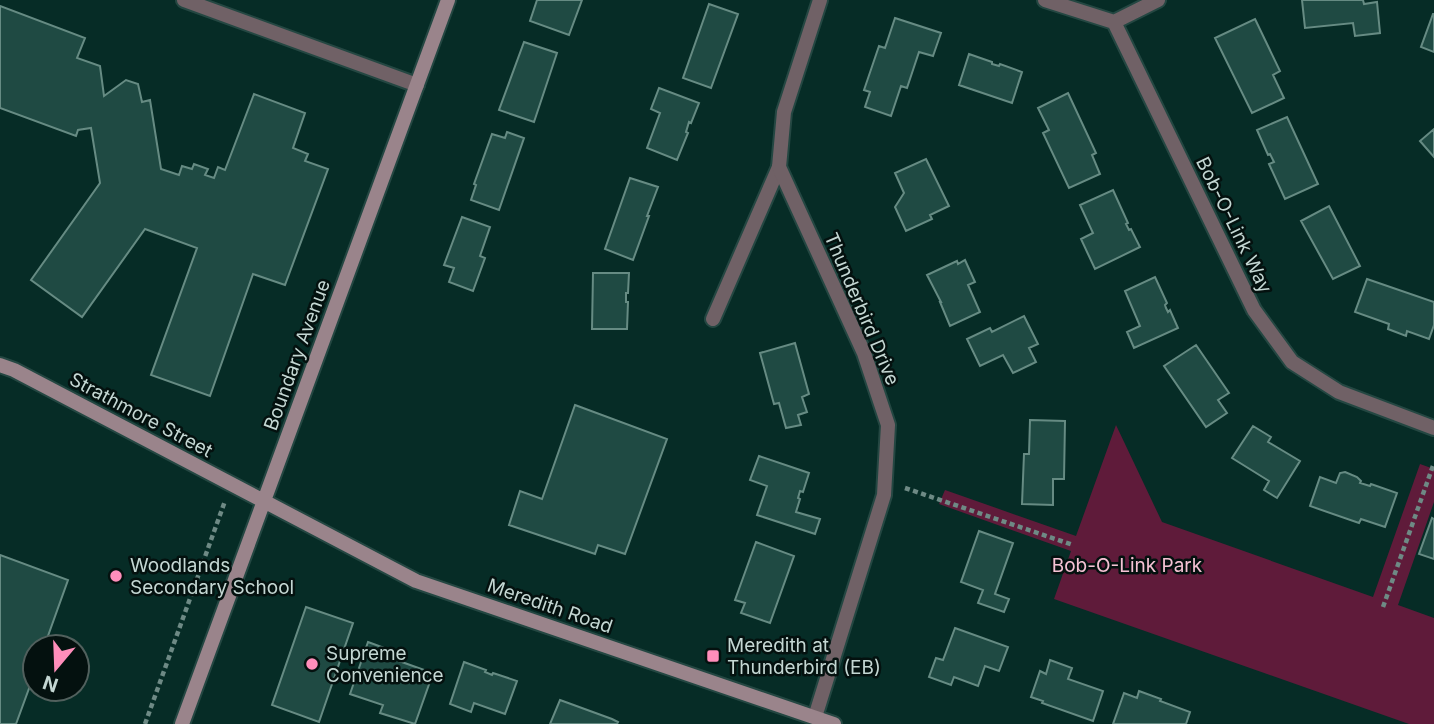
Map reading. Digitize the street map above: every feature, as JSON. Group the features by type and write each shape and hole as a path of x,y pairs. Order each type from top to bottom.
{"street":[{"path":"184,0 417,85"},
{"name":"Boundary Avenue","path":"182,724 448,0"},
{"name":"Thunderbird Drive","path":"815,717 884,495 888,425 864,353 779,167 784,112 820,0"},
{"path":"1045,0 1114,22 1157,0"},
{"name":"Bob-O-Link Way","path":"1114,22 1254,310 1292,362 1339,392 1434,428"},
{"path":"713,319 779,167"},
{"name":"Strathmore Street","path":"0,365 264,501"},
{"name":"Meredith Road","path":"264,501 416,581 834,724"}],"path":[{"path":"1383,607 1434,463"},
{"path":"884,481 1073,545"},
{"path":"145,724 231,484"}],"green space":[{"name":"Bob-O-Link Park","path":"1116,425 1162,522 1373,597 1420,464 1434,469 1434,502 1398,605 1434,618 1434,724 1409,724 1054,599 1071,551 939,504 945,490 1076,536"}],"building":[{"path":"537,0 582,0 569,35 530,21"},
{"path":"1302,0 1363,0 1364,4 1377,2 1380,33 1355,36 1353,23 1305,28"},
{"path":"709,4 738,14 711,88 683,78"},
{"path":"0,6 85,38 77,58 100,66 104,96 126,80 138,84 142,102 150,100 161,169 179,175 182,166 192,169 194,164 208,169 205,175 214,178 218,167 225,170 254,94 305,113 293,148 308,154 305,161 328,169 285,285 253,274 210,396 151,375 197,248 145,229 82,317 31,280 100,183 91,128 78,130 76,136 0,108"},
{"path":"1434,14 1434,52 1421,47"},
{"path":"895,18 941,33 933,56 919,52 907,88 901,86 891,116 865,107 870,92 864,90 879,46 885,48"},
{"path":"1255,19 1280,71 1273,75 1284,98 1252,113 1215,38"},
{"path":"524,42 557,53 534,122 499,110"},
{"path":"969,54 1022,72 1012,103 959,85"},
{"path":"659,88 699,103 691,123 689,122 688,133 677,160 647,148 660,113 651,109"},
{"path":"1068,93 1096,153 1092,155 1100,174 1069,188 1043,133 1049,130 1038,108"},
{"path":"1287,117 1318,184 1285,199 1269,164 1274,162 1257,130"},
{"path":"1434,129 1434,157 1420,141"},
{"path":"507,132 524,138 499,210 471,200 492,134 505,138"},
{"path":"926,159 949,206 930,215 932,219 906,231 895,207 904,193 895,173"},
{"path":"630,178 658,187 633,260 605,249"},
{"path":"1113,190 1128,223 1126,224 1140,247 1095,269 1081,239 1093,233 1080,205"},
{"path":"1329,206 1360,266 1333,279 1301,221"},
{"path":"462,217 490,227 480,256 485,258 473,291 449,282 454,268 444,265"},
{"path":"965,260 975,282 968,285 980,312 950,326 927,275"},
{"path":"593,273 629,273 626,293 627,329 592,329"},
{"path":"1155,277 1167,303 1166,308 1168,312 1170,310 1178,328 1134,348 1127,332 1140,326 1125,291"},
{"path":"1367,279 1434,302 1434,325 1429,339 1407,331 1406,336 1388,329 1389,324 1355,312"},
{"path":"1024,316 1038,344 1029,348 1036,362 1013,373 1003,355 980,366 967,339 990,328 992,332"},
{"path":"795,343 809,394 802,397 807,412 798,415 801,425 786,428 779,403 774,404 760,353"},
{"path":"1196,345 1229,393 1218,400 1227,413 1206,427 1164,366"},
{"path":"575,405 667,439 625,554 598,545 595,554 509,525 520,491 542,499"},
{"path":"1030,420 1065,421 1064,479 1053,479 1053,505 1022,504 1024,454 1029,454"},
{"path":"1253,426 1271,437 1268,442 1300,461 1277,498 1264,490 1269,481 1232,458"},
{"path":"759,456 809,473 803,492 800,491 796,512 820,519 815,534 757,515 767,486 750,480"},
{"path":"1345,472 1357,477 1360,483 1397,493 1385,527 1361,519 1359,523 1310,506 1320,477 1336,483 1340,473"},
{"path":"1432,518 1434,519 1434,559 1419,554"},
{"path":"979,531 1013,543 995,594 1009,599 1004,612 978,603 983,590 961,582"},
{"path":"756,542 794,556 770,623 741,613 745,603 735,600"},
{"path":"0,555 68,580 49,633 21,633 21,703 24,703 16,724 0,724"},
{"name":"Supreme Convenience","path":"306,607 353,623 319,722 272,705"},
{"path":"955,628 1008,647 999,671 985,666 978,686 954,677 951,685 929,677 936,658 943,660"},
{"path":"368,642 401,654 399,661 433,673 415,724 380,713 383,705 350,694"},
{"path":"1050,660 1072,668 1068,679 1103,691 1093,721 1031,697 1040,671 1046,674"},
{"path":"464,662 492,675 493,673 517,681 505,714 474,703 471,712 450,704"},
{"path":"1139,691 1190,712 1186,724 1113,724 1124,693 1137,698"},
{"path":"560,700 612,719 618,722 550,724"}],"place":[{"name":"Woodlands Secondary School","path":"116,576"},
{"name":"Meredith at Thunderbird (EB)","path":"713,656"},
{"name":"Supreme Convenience","path":"312,664"}]}
